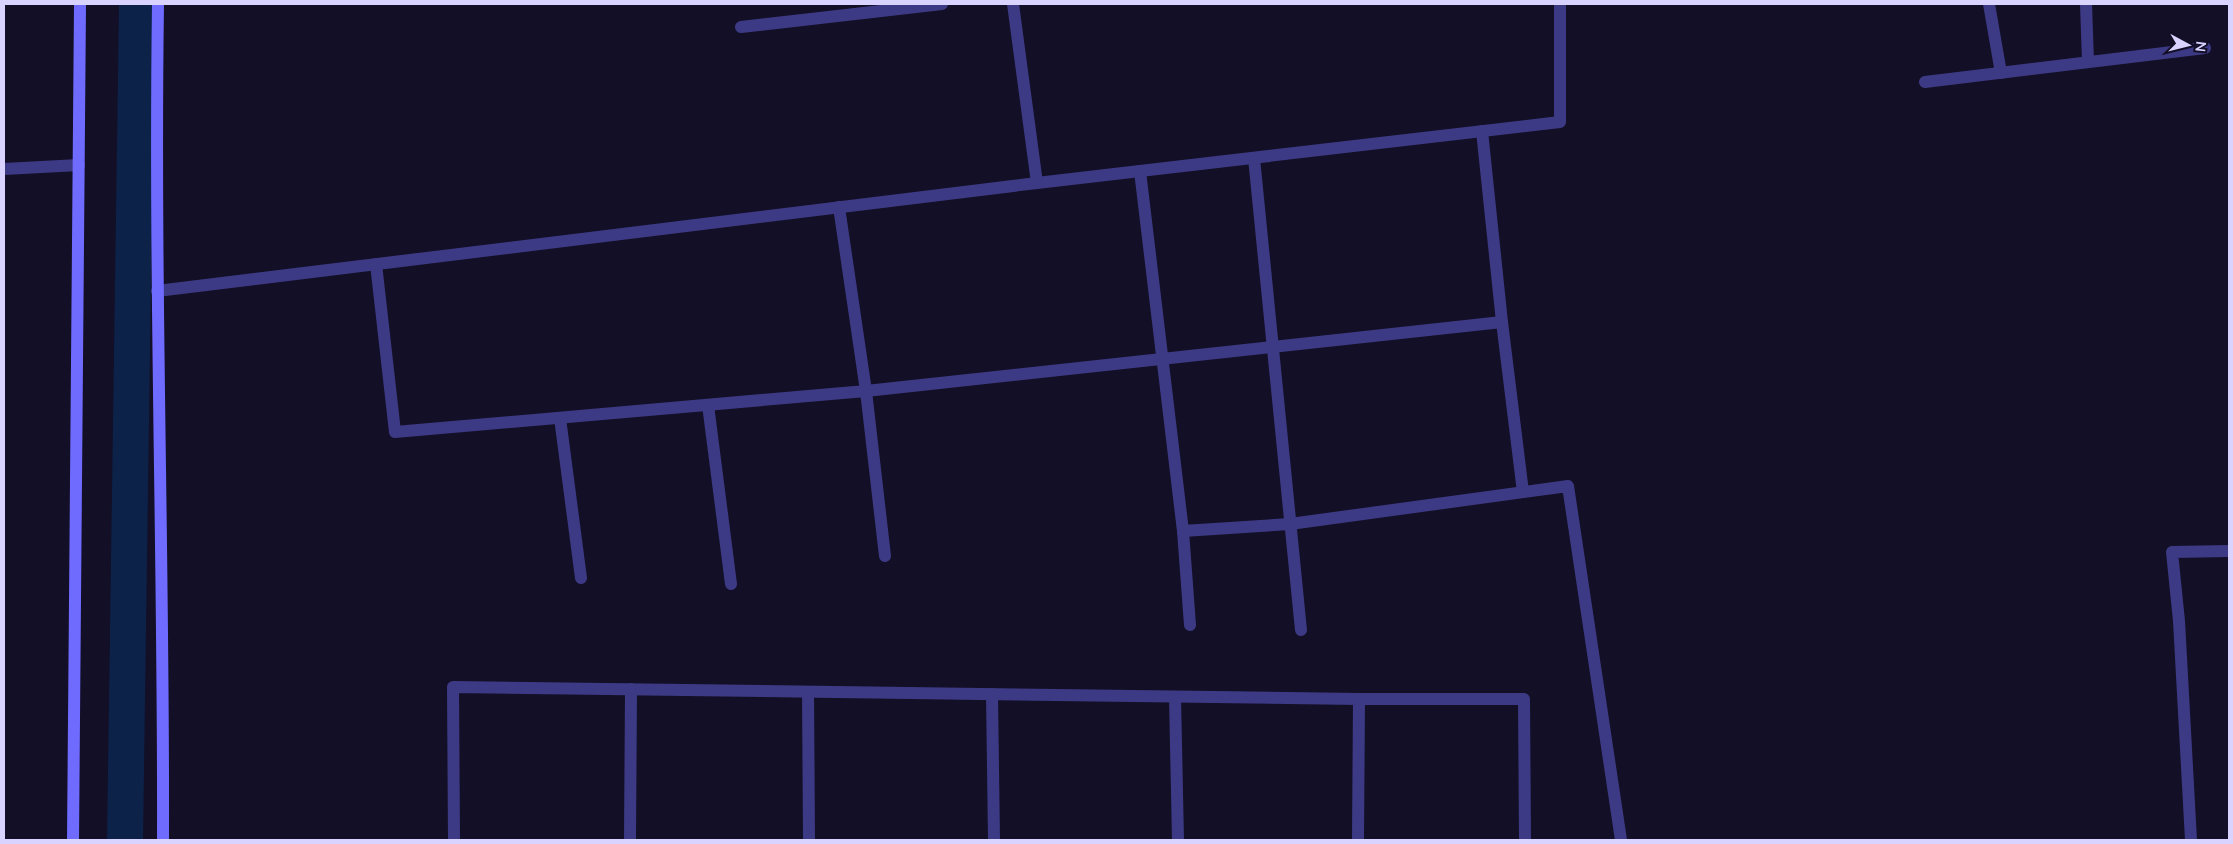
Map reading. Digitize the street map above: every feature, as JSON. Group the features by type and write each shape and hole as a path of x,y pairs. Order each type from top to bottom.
{"street":[{"path":"73,840 80,4"},
{"path":"158,4 156,164 163,656 163,840"},
{"path":"742,27 942,4"},
{"path":"1013,4 1037,183"},
{"path":"157,291 1037,183 1560,122 1560,4"},
{"path":"1989,4 2001,73"},
{"path":"2086,4 2088,62"},
{"path":"1925,82 2204,48"},
{"path":"1482,131 1502,322 1523,492"},
{"path":"1254,158 1301,630"},
{"path":"4,169 79,165"},
{"path":"1140,171 1183,531 1190,625"},
{"path":"839,207 866,391 885,556"},
{"path":"376,264 395,432 866,391 1502,322"},
{"path":"708,405 731,584"},
{"path":"560,418 581,578"},
{"path":"1183,531 1290,524 1568,486 1621,840"},
{"path":"2191,840 2179,621 2172,552 2229,551"},
{"path":"454,840 453,687 1175,697 1524,699 1525,840"},
{"path":"630,840 631,690"},
{"path":"808,692 809,840"},
{"path":"992,694 994,840"},
{"path":"1175,697 1178,840"},
{"path":"1358,840 1359,699"}],"waterway":[{"path":"125,840 137,4"}]}
